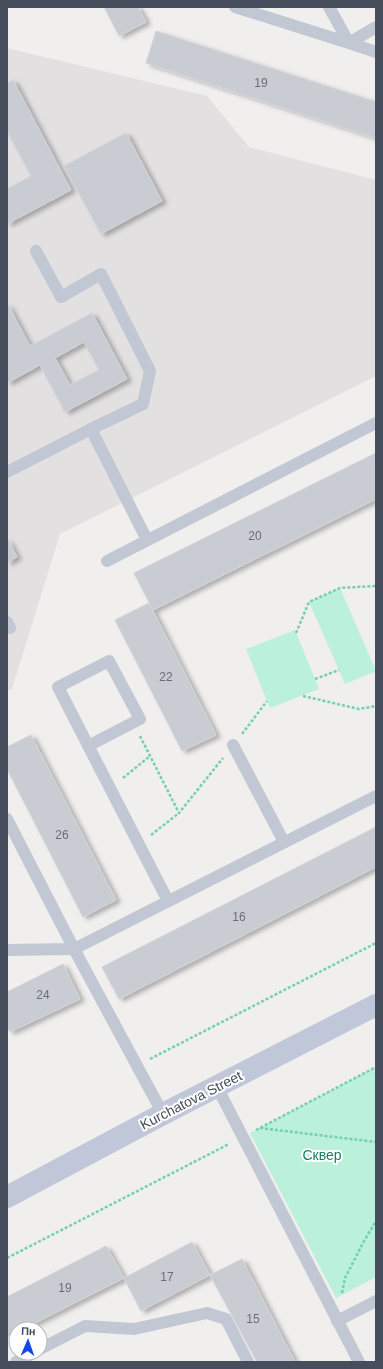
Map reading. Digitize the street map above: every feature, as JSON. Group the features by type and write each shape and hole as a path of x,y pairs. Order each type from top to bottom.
{"street":[{"name":"Kurchatova Street","path":"7,1197 163,1114 376,1005"}],"lane":[{"path":"235,7 376,52"},
{"path":"329,7 349,43"},
{"path":"349,43 376,27"},
{"path":"7,472 143,404 150,371 101,274 61,297 36,251"},
{"path":"107,561 376,422"},
{"path":"91,429 147,540"},
{"path":"88,746 140,719 109,661 58,687 88,746 168,901"},
{"path":"233,745 284,842"},
{"path":"7,950 74,950 376,796"},
{"path":"7,819 74,950 163,1114"},
{"path":"217,1087 359,1362"},
{"path":"337,1321 376,1301"},
{"path":"48,1345 84,1326 134,1329 207,1313 226,1319 248,1362"}],"path":[{"path":"296,633 309,602 340,588 376,586"},
{"path":"315,680 339,670"},
{"path":"303,696 359,709 376,706"},
{"path":"139,844 179,814 267,701"},
{"path":"133,722 179,814"},
{"path":"110,788 150,756"},
{"path":"136,1066 376,943"},
{"path":"7,1258 376,1067"},
{"path":"260,1128 376,1142"},
{"path":"337,1321 345,1278 376,1221"}],"shaded area":[{"path":"7,48 207,96 249,147 376,180 376,376 60,534 12,689 7,691"}],"green space":[{"path":"340,588 376,671 345,684 309,602"},
{"path":"295,630 319,689 270,708 246,649"},
{"name":"Сквер","path":"376,1067 376,1277 336,1298 250,1133"}],"building":[{"path":"104,7 138,7 146,22 119,36"},
{"path":"156,31 376,102 376,138 146,63"},
{"path":"13,80 71,190 7,224 7,189 31,176 7,131 7,83"},
{"path":"126,133 162,201 101,234 64,166"},
{"path":"7,303 30,346 92,313 127,379 65,412 40,365 7,383","holes":["84,342 99,370 70,385 55,358"]},
{"path":"376,453 376,499 153,610 134,573"},
{"path":"7,538 17,557 7,563"},
{"path":"149,603 216,735 182,751 115,620"},
{"path":"31,735 116,900 83,917 7,769 7,747"},
{"path":"376,827 376,867 119,999 102,967"},
{"path":"63,964 80,999 10,1032 7,1026 7,992"},
{"path":"192,1242 210,1275 141,1311 124,1278"},
{"path":"106,1246 124,1278 39,1321 8,1321 7,1337 7,1297"},
{"path":"242,1259 295,1362 257,1362 210,1275"}]}
